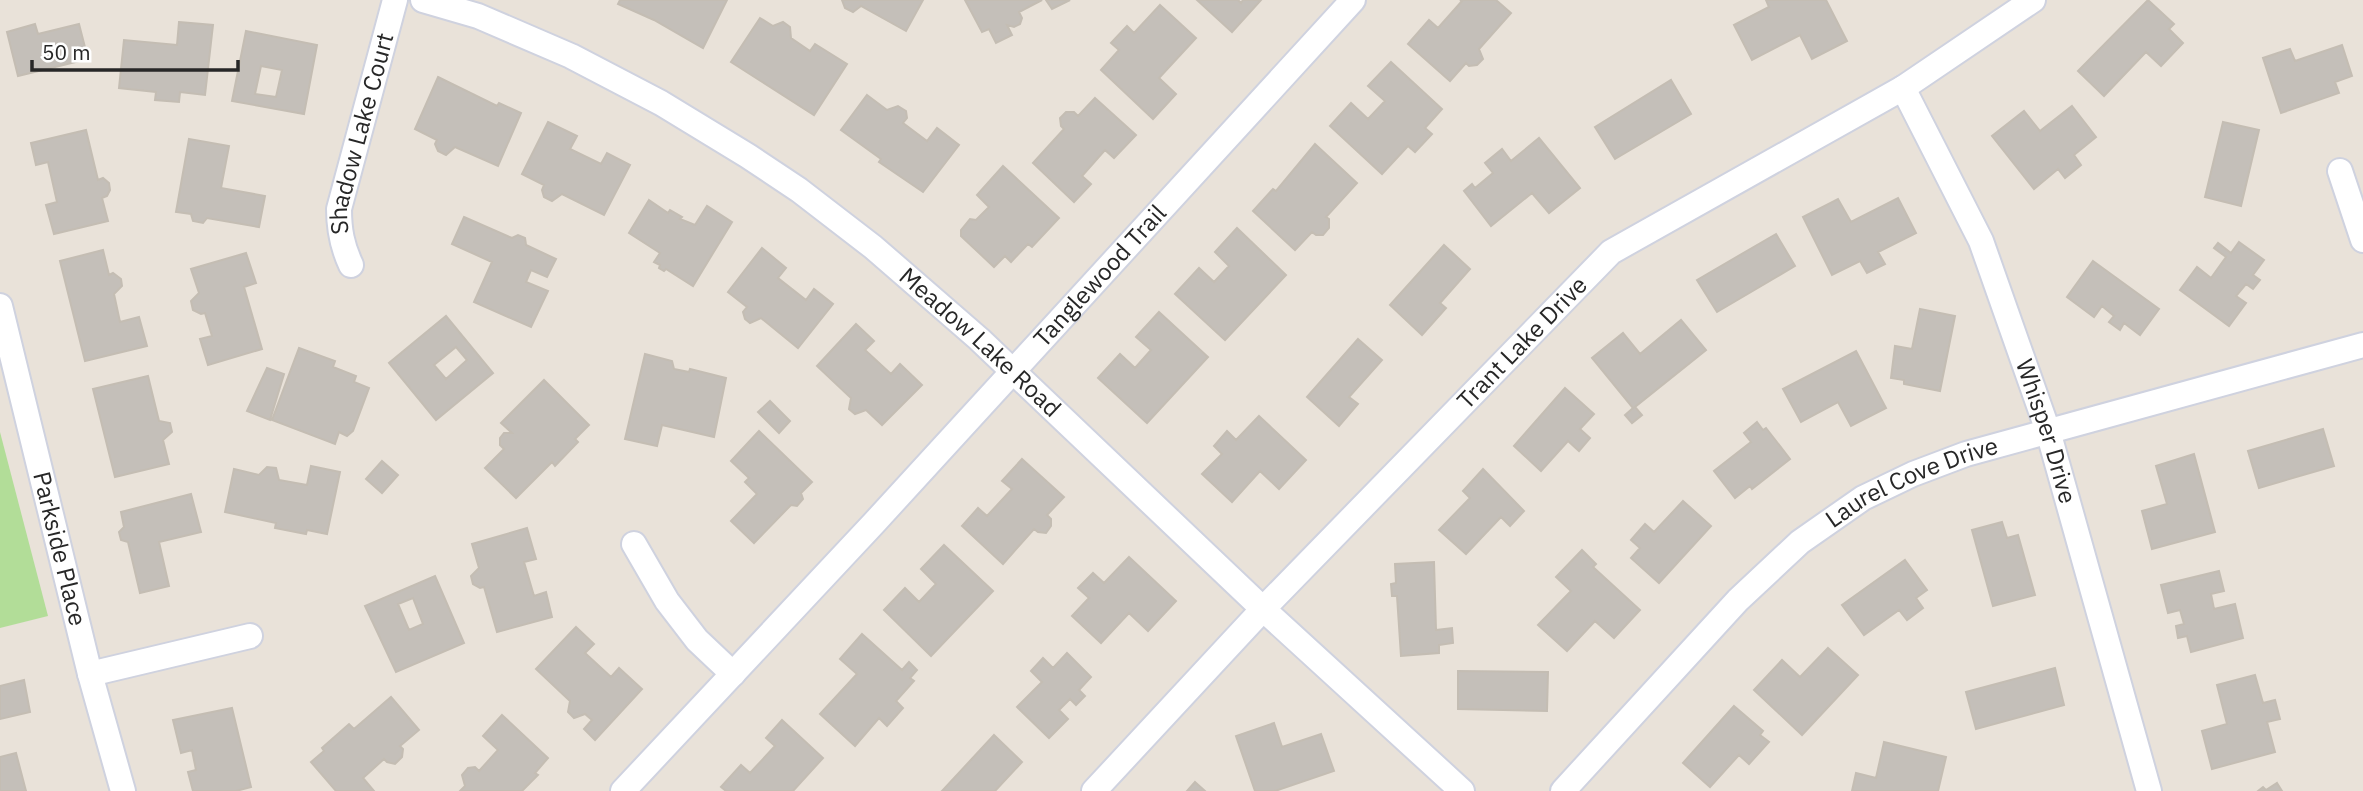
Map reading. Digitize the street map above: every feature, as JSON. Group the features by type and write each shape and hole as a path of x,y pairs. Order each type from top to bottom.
{"street":[{"name":"Shadow Lake Court","path":"351,265 339,228 340,209 395,0"},
{"name":"Meadow Lake Road","path":"423,0 478,16 571,56 661,103 799,190 873,247 979,339 1263,609 1462,791"},
{"name":"Tanglewood Trail","path":"623,791 1353,0"},
{"name":"Trant Lake Drive","path":"1094,791 1263,609 1611,252 1903,88 2033,0"},
{"name":"Whisper Drive","path":"1903,88 1981,241 2048,430 2145,790"},
{"path":"2340,171 2363,240"},
{"name":"Parkside Place","path":"0,306 90,674 123,791"},
{"name":"Laurel Cove Drive","path":"1563,791 1738,600 1800,542 1863,498 1913,474 1966,454 2363,345"},
{"path":"634,544 667,601 698,640 733,674"},
{"path":"90,674 250,636"}],"green space":[{"path":"0,432 48,616 0,628"}],"building":[{"path":"620,0 727,0 703,48 654,20 618,4"},
{"path":"842,0 923,0 906,31 861,6 853,12 845,8"},
{"path":"965,0 1042,0 1019,12 1022,18 1020,24 1014,27 1007,25 1012,35 996,43 989,29 982,32"},
{"path":"1046,0 1070,0 1052,9"},
{"path":"1197,0 1238,0 1241,3 1243,0 1261,0 1232,32"},
{"path":"1460,0 1496,0 1511,13 1479,49 1483,59 1477,65 1469,66 1466,63 1450,81 1408,44 1429,20 1438,28 1462,1"},
{"path":"1766,0 1826,0 1847,41 1812,59 1800,35 1752,60 1734,25 1769,7"},
{"path":"2148,0 2174,24 2169,29 2183,43 2161,66 2146,52 2104,96 2078,71"},
{"path":"1160,5 1196,38 1159,78 1176,94 1153,119 1101,70 1119,50 1111,43 1127,26 1134,33"},
{"path":"760,18 773,26 783,22 790,27 791,38 810,51 815,44 847,64 814,115 731,62"},
{"path":"179,22 213,25 205,95 180,92 179,102 155,100 156,92 119,88 124,40 177,45"},
{"path":"35,24 38,34 79,24 88,59 18,76 7,32"},
{"path":"246,31 317,45 304,114 232,101","holes":["261,66 282,70 276,97 255,94"]},
{"path":"2342,45 2352,76 2335,82 2339,93 2281,113 2263,58 2290,49 2295,61"},
{"path":"1391,62 1442,109 1425,128 1432,134 1415,152 1408,146 1382,174 1330,126 1351,103 1368,119 1385,101 1368,86"},
{"path":"438,77 497,106 499,103 521,113 498,166 455,147 446,155 438,151 435,144 437,140 415,129"},
{"path":"1671,80 1691,114 1615,159 1595,127"},
{"path":"867,95 887,110 898,106 906,111 907,118 903,123 927,141 937,128 959,145 923,192 879,162 881,159 841,130"},
{"path":"1095,98 1136,135 1114,158 1105,150 1082,176 1091,184 1074,202 1033,163 1064,129 1060,118 1066,112 1074,112 1078,116"},
{"path":"2072,106 2096,137 2074,155 2081,165 2065,178 2058,169 2034,189 1992,136 2024,111 2040,131"},
{"path":"548,122 577,136 570,149 601,164 607,153 630,165 604,215 562,194 552,201 544,197 544,185 522,174"},
{"path":"2223,122 2259,130 2241,206 2205,197"},
{"path":"86,130 98,180 103,178 109,183 110,190 107,196 102,198 108,221 54,234 46,205 57,202 48,162 36,165 31,143"},
{"path":"1539,138 1580,188 1549,213 1532,193 1491,226 1464,191 1472,184 1475,188 1493,173 1485,163 1502,149 1511,161"},
{"path":"189,139 229,146 221,188 265,196 259,227 207,218 203,223 193,221 191,214 176,212"},
{"path":"1315,144 1357,183 1326,217 1329,219 1329,228 1323,235 1312,232 1295,250 1253,211 1273,189 1276,191"},
{"path":"1003,166 1059,218 1032,247 1028,244 1011,262 1005,256 994,267 961,236 961,230 970,219 976,220 989,207 977,195"},
{"path":"1898,198 1916,233 1878,252 1885,264 1867,273 1860,261 1832,275 1803,217 1838,199 1851,222"},
{"path":"649,200 668,213 670,210 682,217 680,219 695,225 707,206 732,222 693,286 666,269 664,271 659,268 660,265 654,262 660,253 629,233"},
{"path":"464,217 512,238 518,235 525,238 526,245 556,259 547,277 531,270 526,282 548,291 531,327 474,302 492,262 452,244"},
{"path":"1237,228 1286,275 1225,340 1175,294 1199,268 1214,282 1229,266 1215,252"},
{"path":"1776,234 1795,266 1717,312 1697,280"},
{"path":"2239,242 2264,260 2253,275 2260,280 2253,289 2246,284 2236,296 2246,303 2229,326 2180,290 2197,267 2211,278 2226,257 2214,248 2218,243 2231,253"},
{"path":"1444,245 1470,269 1440,303 1446,308 1422,335 1390,305"},
{"path":"762,248 786,268 778,278 806,300 814,289 833,304 798,348 761,318 750,323 745,319 743,312 747,307 728,292"},
{"path":"103,250 109,275 113,273 121,279 122,286 114,294 120,322 139,317 147,346 85,361 60,261"},
{"path":"246,253 256,283 244,287 262,349 208,365 200,339 212,336 205,313 193,310 191,301 199,293 191,269"},
{"path":"2093,261 2159,309 2140,335 2124,323 2120,330 2109,322 2114,316 2102,306 2094,317 2067,297"},
{"path":"1920,309 1955,316 1940,391 1904,384 1904,380 1891,378 1895,346 1912,349"},
{"path":"1159,312 1208,357 1147,423 1098,378 1120,354 1135,368 1151,350 1136,337"},
{"path":"446,316 493,373 436,420 389,363","holes":["456,347 467,360 446,379 434,365"]},
{"path":"1681,320 1706,350 1635,407 1642,415 1632,423 1625,415 1633,408 1592,358 1623,333 1640,354"},
{"path":"856,324 874,341 865,350 891,374 900,364 922,385 882,425 866,410 855,414 849,409 851,398 817,366"},
{"path":"1358,339 1382,360 1349,397 1358,404 1339,426 1307,397"},
{"path":"299,348 335,361 333,367 356,376 354,382 369,388 353,431 347,436 339,432 335,444 272,420"},
{"path":"1856,351 1886,408 1851,426 1838,402 1801,422 1783,389"},
{"path":"645,354 672,361 674,369 689,372 690,369 726,378 714,437 662,425 657,446 625,439"},
{"path":"267,368 284,374 270,420 247,411"},
{"path":"148,376 159,421 170,423 172,432 163,440 169,464 115,477 93,389"},
{"path":"544,380 589,425 575,439 578,442 555,466 552,462 516,498 485,468 504,449 500,445 500,438 504,433 512,433 501,423"},
{"path":"1565,388 1594,414 1580,429 1590,438 1579,451 1568,441 1541,471 1514,446"},
{"path":"770,401 790,421 779,433 758,412"},
{"path":"1259,416 1306,460 1279,489 1260,471 1232,502 1202,474 1222,454 1214,446 1227,431 1236,440"},
{"path":"1757,422 1763,430 1766,428 1790,459 1752,489 1750,486 1735,498 1714,471 1751,442 1744,433"},
{"path":"2323,429 2334,466 2259,488 2248,451"},
{"path":"759,431 812,482 801,493 803,499 797,506 791,505 754,543 731,521 757,494 745,482 749,478 731,461"},
{"path":"2194,454 2215,532 2152,549 2142,511 2167,504 2156,466"},
{"path":"1022,459 1064,497 1047,515 1051,519 1051,526 1046,533 1034,529 1003,564 962,526 978,508 987,516 1012,489 1002,481"},
{"path":"382,461 398,475 382,493 366,479"},
{"path":"311,466 340,472 327,534 307,530 306,534 275,528 276,523 225,512 234,469 259,475 267,467 276,468 279,480 307,485"},
{"path":"1483,469 1524,511 1510,526 1501,517 1466,554 1439,530 1470,498 1463,491"},
{"path":"191,494 201,532 159,542 169,586 140,593 128,542 121,540 119,532 124,527 121,512"},
{"path":"1683,501 1711,526 1659,583 1631,558 1640,548 1631,540 1645,524 1654,532"},
{"path":"2002,522 2007,538 2018,535 2035,595 1993,606 1972,530"},
{"path":"527,528 536,559 524,562 534,596 546,592 552,617 497,632 484,587 473,584 471,576 479,568 472,544"},
{"path":"944,545 993,591 931,656 884,610 905,588 919,602 936,584 921,569"},
{"path":"1582,550 1596,564 1593,567 1640,610 1614,638 1595,621 1567,651 1538,625 1571,591 1556,577"},
{"path":"1129,557 1176,601 1148,631 1129,613 1101,643 1072,616 1089,598 1078,588 1093,573 1104,583"},
{"path":"1905,560 1927,590 1916,598 1923,608 1907,620 1899,610 1864,635 1842,605"},
{"path":"1434,562 1436,630 1452,628 1453,643 1439,645 1439,653 1401,656 1397,596 1392,596 1391,584 1396,583 1395,564"},
{"path":"2219,571 2224,591 2211,594 2214,609 2235,604 2243,638 2191,652 2187,636 2178,638 2176,626 2184,624 2180,610 2168,613 2161,585"},
{"path":"435,576 464,643 396,672 365,606","holes":["413,598 423,624 409,630 398,604"]},
{"path":"576,627 594,644 585,653 611,677 619,668 642,689 595,740 584,729 592,720 585,714 574,718 568,712 570,701 536,669"},
{"path":"862,634 902,670 909,662 917,670 910,678 914,681 896,701 903,708 887,726 879,718 855,746 820,714 857,674 840,659"},
{"path":"1828,648 1858,675 1802,735 1754,690 1782,660 1800,677"},
{"path":"1067,653 1091,677 1079,690 1085,696 1076,705 1070,699 1059,710 1068,719 1049,738 1017,707 1042,682 1031,671 1043,658 1053,668"},
{"path":"2055,668 2064,705 1976,729 1966,692"},
{"path":"1458,671 1548,672 1547,711 1458,709"},
{"path":"2255,675 2263,703 2275,700 2280,719 2267,722 2275,752 2212,769 2202,731 2227,724 2217,685"},
{"path":"24,680 30,712 0,719 0,686"},
{"path":"391,697 419,730 400,746 403,749 402,757 395,764 384,759 363,778 374,791 336,791 311,762 324,751 322,748 349,724 354,729"},
{"path":"1734,706 1763,731 1760,735 1769,742 1749,764 1739,755 1710,787 1683,763"},
{"path":"232,708 251,787 236,791 193,791 188,772 196,770 192,750 181,753 173,720"},
{"path":"502,715 548,758 535,773 538,775 522,791 460,791 465,786 462,775 468,768 475,767 479,771 498,750 483,736"},
{"path":"782,720 823,758 793,791 726,791 721,787 741,765 750,773 775,746 766,738"},
{"path":"1274,723 1282,747 1321,734 1334,771 1275,791 1255,791 1236,736"},
{"path":"994,735 1022,762 995,791 942,791"},
{"path":"1884,742 1946,757 1938,791 1852,791 1856,773 1876,778"},
{"path":"16,753 26,791 0,791 0,757"},
{"path":"1195,782 1205,791 1187,791"},
{"path":"2277,783 2282,791 2258,791 2263,787 2266,790"}]}
